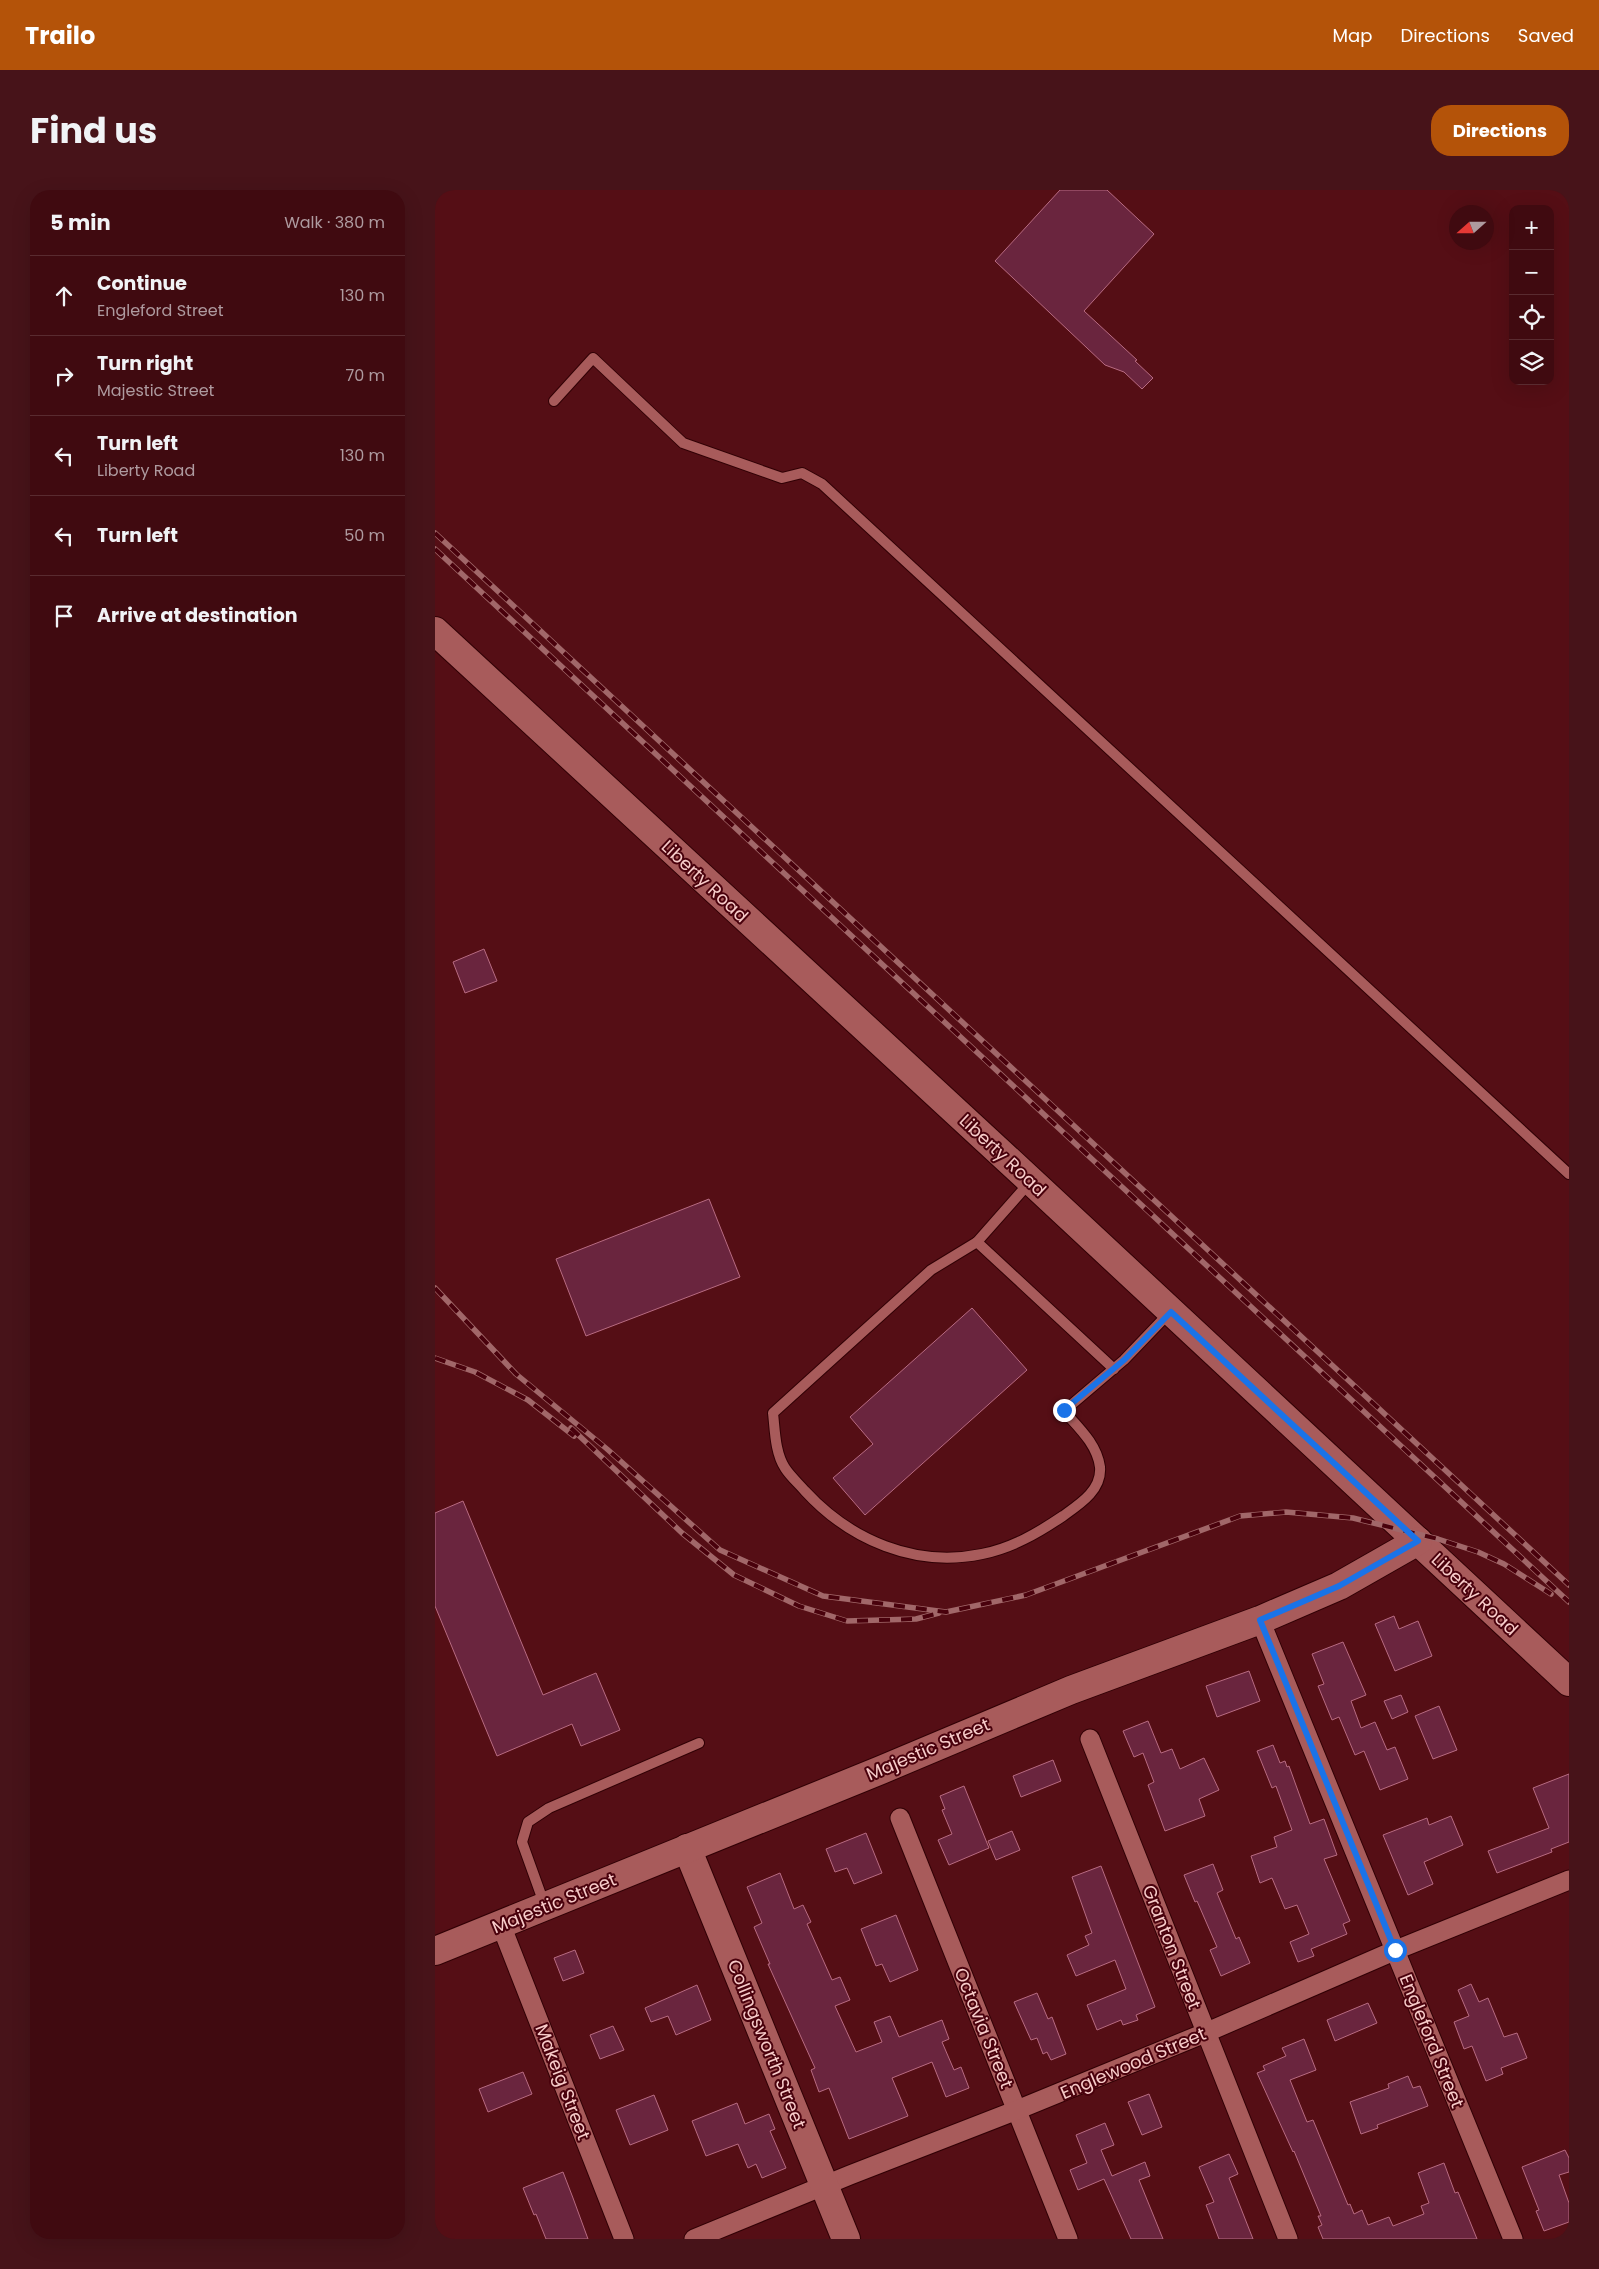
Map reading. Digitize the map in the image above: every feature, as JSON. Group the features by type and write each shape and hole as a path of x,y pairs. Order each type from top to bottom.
{"main road":[{"name":"Liberty Road","path":"435,631 1031,1181 1569,1682"},
{"path":"435,650 454,654 467,661"},
{"name":"Majestic Street","path":"435,1951 1071,1690 1260,1620 1339,1586 1418,1541"},
{"name":"Collingsworth Street","path":"687,1848 847,2239"}],"street":[{"name":"Engleford Street","path":"1260,1620 1513,2239"},
{"name":"Granton Street","path":"1090,1739 1288,2239"},
{"name":"Octavia Street","path":"900,1818 1068,2239"},
{"name":"Englewood Street","path":"694,2239 1205,2033 1395,1950 1569,1880"},
{"name":"Makeig Street","path":"501,1925 624,2239"}],"lane":[{"path":"554,401 593,358 683,443 782,478 802,473 822,484 1569,1174"},
{"path":"1031,1181 977,1242 931,1270 773,1413 776,1440 784,1468 823,1511 859,1535 884,1546 920,1557 947,1558 983,1554 1031,1538 1082,1503 1096,1487 1100,1468 1096,1449 1064,1410 1114,1369 1171,1312"},
{"path":"977,1242 1114,1369"},
{"path":"546,1907 522,1842 528,1822 549,1808 699,1743"}],"building":[{"path":"1060,190 1107,190 1154,234 1084,311 1137,360 1135,361 1153,378 1142,389 1124,372 1105,365 995,261"},
{"path":"484,949 497,981 465,993 453,962"},
{"path":"709,1199 740,1277 586,1336 556,1259"},
{"path":"972,1308 1027,1370 865,1515 833,1478 873,1444 850,1417"},
{"path":"463,1501 543,1695 596,1673 620,1730 581,1746 572,1724 497,1756 435,1606 435,1513"},
{"path":"1394,1616 1399,1629 1418,1621 1432,1656 1395,1671 1375,1624"},
{"path":"1343,1642 1366,1695 1351,1701 1361,1728 1375,1722 1387,1750 1395,1747 1408,1779 1380,1790 1364,1751 1355,1755 1339,1717 1332,1720 1318,1686 1324,1684 1312,1654"},
{"path":"1249,1671 1260,1701 1217,1717 1206,1686"},
{"path":"1401,1695 1408,1712 1392,1719 1384,1701"},
{"path":"1439,1706 1457,1750 1433,1759 1415,1716"},
{"path":"1148,1721 1161,1753 1172,1749 1180,1769 1204,1758 1219,1790 1199,1799 1205,1816 1165,1831 1148,1785 1154,1782 1143,1753 1134,1757 1123,1731"},
{"path":"1273,1745 1280,1763 1285,1761 1287,1767 1289,1766 1310,1824 1324,1819 1337,1855 1324,1859 1350,1921 1343,1924 1347,1934 1311,1949 1314,1956 1298,1962 1290,1942 1309,1934 1297,1905 1285,1909 1272,1878 1260,1883 1251,1856 1277,1847 1274,1837 1292,1830 1276,1786 1272,1788 1257,1751"},
{"path":"1053,1760 1061,1781 1021,1797 1013,1776"},
{"path":"1569,1774 1569,1842 1551,1849 1552,1852 1497,1873 1488,1851 1549,1828 1533,1788"},
{"path":"964,1786 989,1848 949,1865 938,1840 952,1834 942,1810 945,1809 940,1796"},
{"path":"1451,1816 1463,1845 1424,1862 1433,1884 1408,1895 1383,1835 1427,1818 1429,1825"},
{"path":"1012,1831 1020,1850 996,1860 988,1841"},
{"path":"866,1833 882,1873 854,1884 847,1868 835,1872 826,1849"},
{"path":"1213,1864 1223,1890 1217,1893 1236,1939 1239,1937 1250,1963 1221,1976 1210,1950 1217,1947 1184,1875"},
{"path":"1101,1866 1155,2007 1136,2015 1138,2020 1123,2025 1121,2020 1097,2030 1087,2005 1126,1989 1115,1960 1076,1976 1067,1955 1089,1945 1085,1936 1092,1933 1072,1877"},
{"path":"780,1873 794,1909 803,1905 811,1922 807,1924 832,1980 840,1977 850,2000 835,2006 856,2052 882,2042 874,2022 890,2016 899,2037 942,2020 949,2039 942,2042 954,2070 961,2067 969,2088 946,2097 932,2062 892,2078 908,2116 849,2139 829,2088 819,2092 811,2070 815,2068 768,1964 770,1964 754,1927 762,1923 747,1887"},
{"path":"896,1915 918,1970 890,1982 882,1964 876,1966 861,1929"},
{"path":"575,1950 584,1973 563,1981 554,1958"},
{"path":"1471,1984 1479,2002 1488,1998 1504,2037 1517,2033 1527,2058 1501,2068 1503,2074 1486,2081 1472,2046 1464,2049 1454,2022 1469,2016 1458,1990"},
{"path":"697,1985 711,2020 676,2035 668,2016 651,2022 645,2008"},
{"path":"1037,1993 1048,2019 1052,2017 1066,2054 1051,2060 1047,2052 1043,2054 1037,2038 1031,2040 1014,2002"},
{"path":"1368,2003 1377,2023 1335,2041 1327,2020"},
{"path":"613,2026 624,2050 600,2059 590,2035"},
{"path":"1304,2039 1316,2070 1290,2080 1307,2122 1313,2120 1348,2205 1350,2204 1354,2214 1362,2210 1368,2225 1389,2217 1393,2226 1424,2214 1421,2206 1429,2203 1418,2173 1444,2163 1455,2193 1458,2192 1477,2239 1323,2239 1318,2227 1322,2225 1318,2216 1321,2216 1294,2151 1257,2073 1265,2070 1263,2066 1286,2056 1282,2048"},
{"path":"523,2072 532,2094 488,2112 479,2089"},
{"path":"1408,2076 1413,2088 1420,2086 1428,2106 1377,2125 1378,2128 1361,2134 1350,2102 1389,2088 1388,2084"},
{"path":"1149,2094 1162,2127 1142,2135 1128,2102"},
{"path":"654,2095 668,2130 630,2145 616,2110"},
{"path":"737,2103 745,2124 769,2114 775,2129 770,2131 786,2168 762,2178 756,2164 748,2168 738,2144 706,2156 692,2121"},
{"path":"1105,2123 1114,2145 1101,2150 1112,2176 1145,2162 1150,2176 1139,2180 1163,2239 1131,2239 1104,2179 1078,2190 1070,2170 1087,2163 1076,2135"},
{"path":"1565,2150 1569,2158 1569,2172 1559,2175 1569,2203 1569,2222 1544,2231 1536,2211 1539,2210 1522,2167"},
{"path":"1229,2154 1238,2174 1229,2178 1253,2239 1219,2239 1206,2205 1214,2202 1199,2167"},
{"path":"563,2172 588,2239 546,2239 523,2188"}],"railway":[{"path":"435,533 1569,1585"},
{"path":"435,549 1569,1602"},
{"path":"435,1288 516,1374 607,1449 720,1550 823,1596 946,1612 1026,1595 1240,1516 1286,1512 1353,1518 1438,1539 1478,1552 1504,1564 1551,1594"},
{"path":"435,1358 475,1372 528,1400 574,1436"},
{"path":"571,1428 682,1533 734,1575 799,1606 847,1621 916,1619 939,1613"}],"route":[{"path":"1064,1410 1124,1360 1171,1312 1418,1541 1339,1586 1260,1620 1395,1950"}]}
